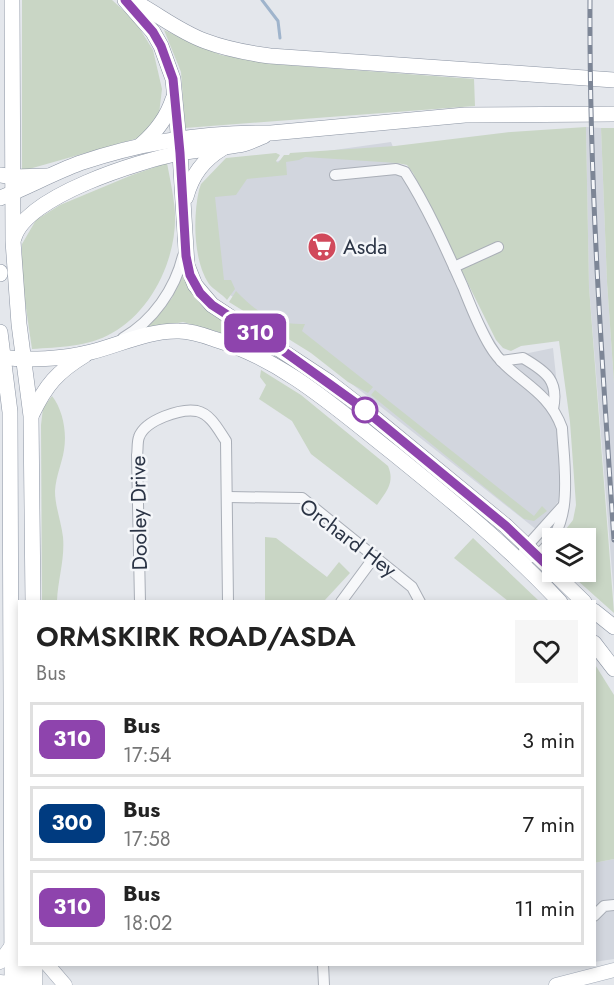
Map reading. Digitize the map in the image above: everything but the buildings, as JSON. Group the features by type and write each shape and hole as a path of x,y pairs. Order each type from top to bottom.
{"highway":[{"path":"12,0 6,195 31,416 33,600"},
{"path":"125,0 140,15 161,46 173,79 185,244 190,275 206,300 320,376 360,406 506,526 542,560"},
{"path":"132,0 204,41 238,51 270,56 614,80"},
{"path":"141,145 164,121 175,96"},
{"path":"13,241 16,230 28,215 54,199 179,146 240,132 271,133 465,115 614,114"},
{"path":"6,195 27,188 47,176 117,151 141,145 225,147 241,145 271,133"},
{"path":"183,204 194,175 202,164 225,147"},
{"path":"6,176 47,176"},
{"path":"2,357 49,358 90,352 150,335 180,330 225,342 274,364 319,394 459,506 520,561 558,600"},
{"path":"0,332 9,412 13,984"},
{"path":"31,416 42,393 51,381 65,367 90,352"},
{"path":"0,395 9,412"},
{"path":"564,582 582,600"},
{"path":"596,613 614,627"},
{"path":"596,646 614,669"},
{"path":"35,966 35,985"}],"main road":[{"path":"0,962 12,945"},
{"path":"13,984 24,976 25,966"},
{"path":"49,966 65,985"},
{"path":"556,985 594,970 614,970"}],"street":[{"path":"336,175 396,169 405,172 454,267 489,346 501,361 544,397 562,428 566,491 563,506 532,550 520,561"},
{"path":"111,346 141,325 162,301 180,268 185,244"},
{"path":"454,267 498,247"},
{"path":"501,361 523,358 552,380 556,389 553,410"},
{"name":"Dooley Drive","path":"140,600 137,455 140,435 157,419 179,412 198,411 213,422 226,441 228,497"},
{"path":"228,497 228,600"},
{"name":"Orchard Hey","path":"228,497 302,498 412,587 419,600"},
{"path":"342,600 375,556"},
{"path":"596,914 604,906 614,905"},
{"path":"323,966 324,985"}],"shaded area":[{"path":"586,127 601,128 607,282 614,383 614,596 589,287"},
{"path":"391,142 403,172 504,358 553,348 568,488 537,530 281,328 216,286 212,188 292,156"},
{"path":"614,859 614,959 596,962 596,863"}],"green space":[{"path":"22,0 112,0 135,21 153,50 162,89 159,114 142,137 22,171"},
{"path":"164,30 221,55 273,64 474,79 475,106 185,128 181,72"},
{"path":"586,127 589,287 614,613 579,582 596,582 596,528 567,528 573,520 576,505 570,422 559,341 521,346 511,351 503,348 496,340 407,165 305,157 286,162 287,175 247,179 236,195 215,197 224,280 231,280 235,289 227,300 209,284 197,251 195,225 199,190 201,184 226,158 276,153 280,155 276,161 278,163 284,155 290,153 395,146 511,132"},
{"path":"601,128 614,128 614,383 607,282"},
{"path":"167,163 175,213 175,230 166,265 150,297 126,323 103,338 73,346 32,349 22,281 22,244 36,220 60,205"},
{"path":"181,272 192,290 267,345 265,350 215,331 183,322 142,330 172,298"},
{"path":"236,291 252,306 275,320 305,324 302,331 373,387 368,393 348,382 311,353 229,302"},
{"path":"261,370 301,395 388,466 390,482 387,491 377,505 311,454 292,421 259,399 266,385 260,377"},
{"path":"375,390 534,516 542,506 547,511 534,521 524,519 371,395"},
{"path":"52,396 61,414 65,436 55,491 63,537 57,600 42,600 41,425 43,408"},
{"path":"265,537 276,538 327,577 339,562 350,573 325,600 265,600"},
{"path":"473,538 538,600 507,600 454,558"},
{"path":"596,666 614,695 614,859 596,863"}],"waterway":[{"path":"262,0 278,21 280,38"}],"railway":[{"path":"590,0 594,203 614,540"}],"bus line":[{"name":"310","path":"125,0 153,32 168,62 173,79 187,265 200,293 212,305 329,382 360,406 506,526 542,560"}],"place":[{"name":"Asda","path":"322,247"}]}
